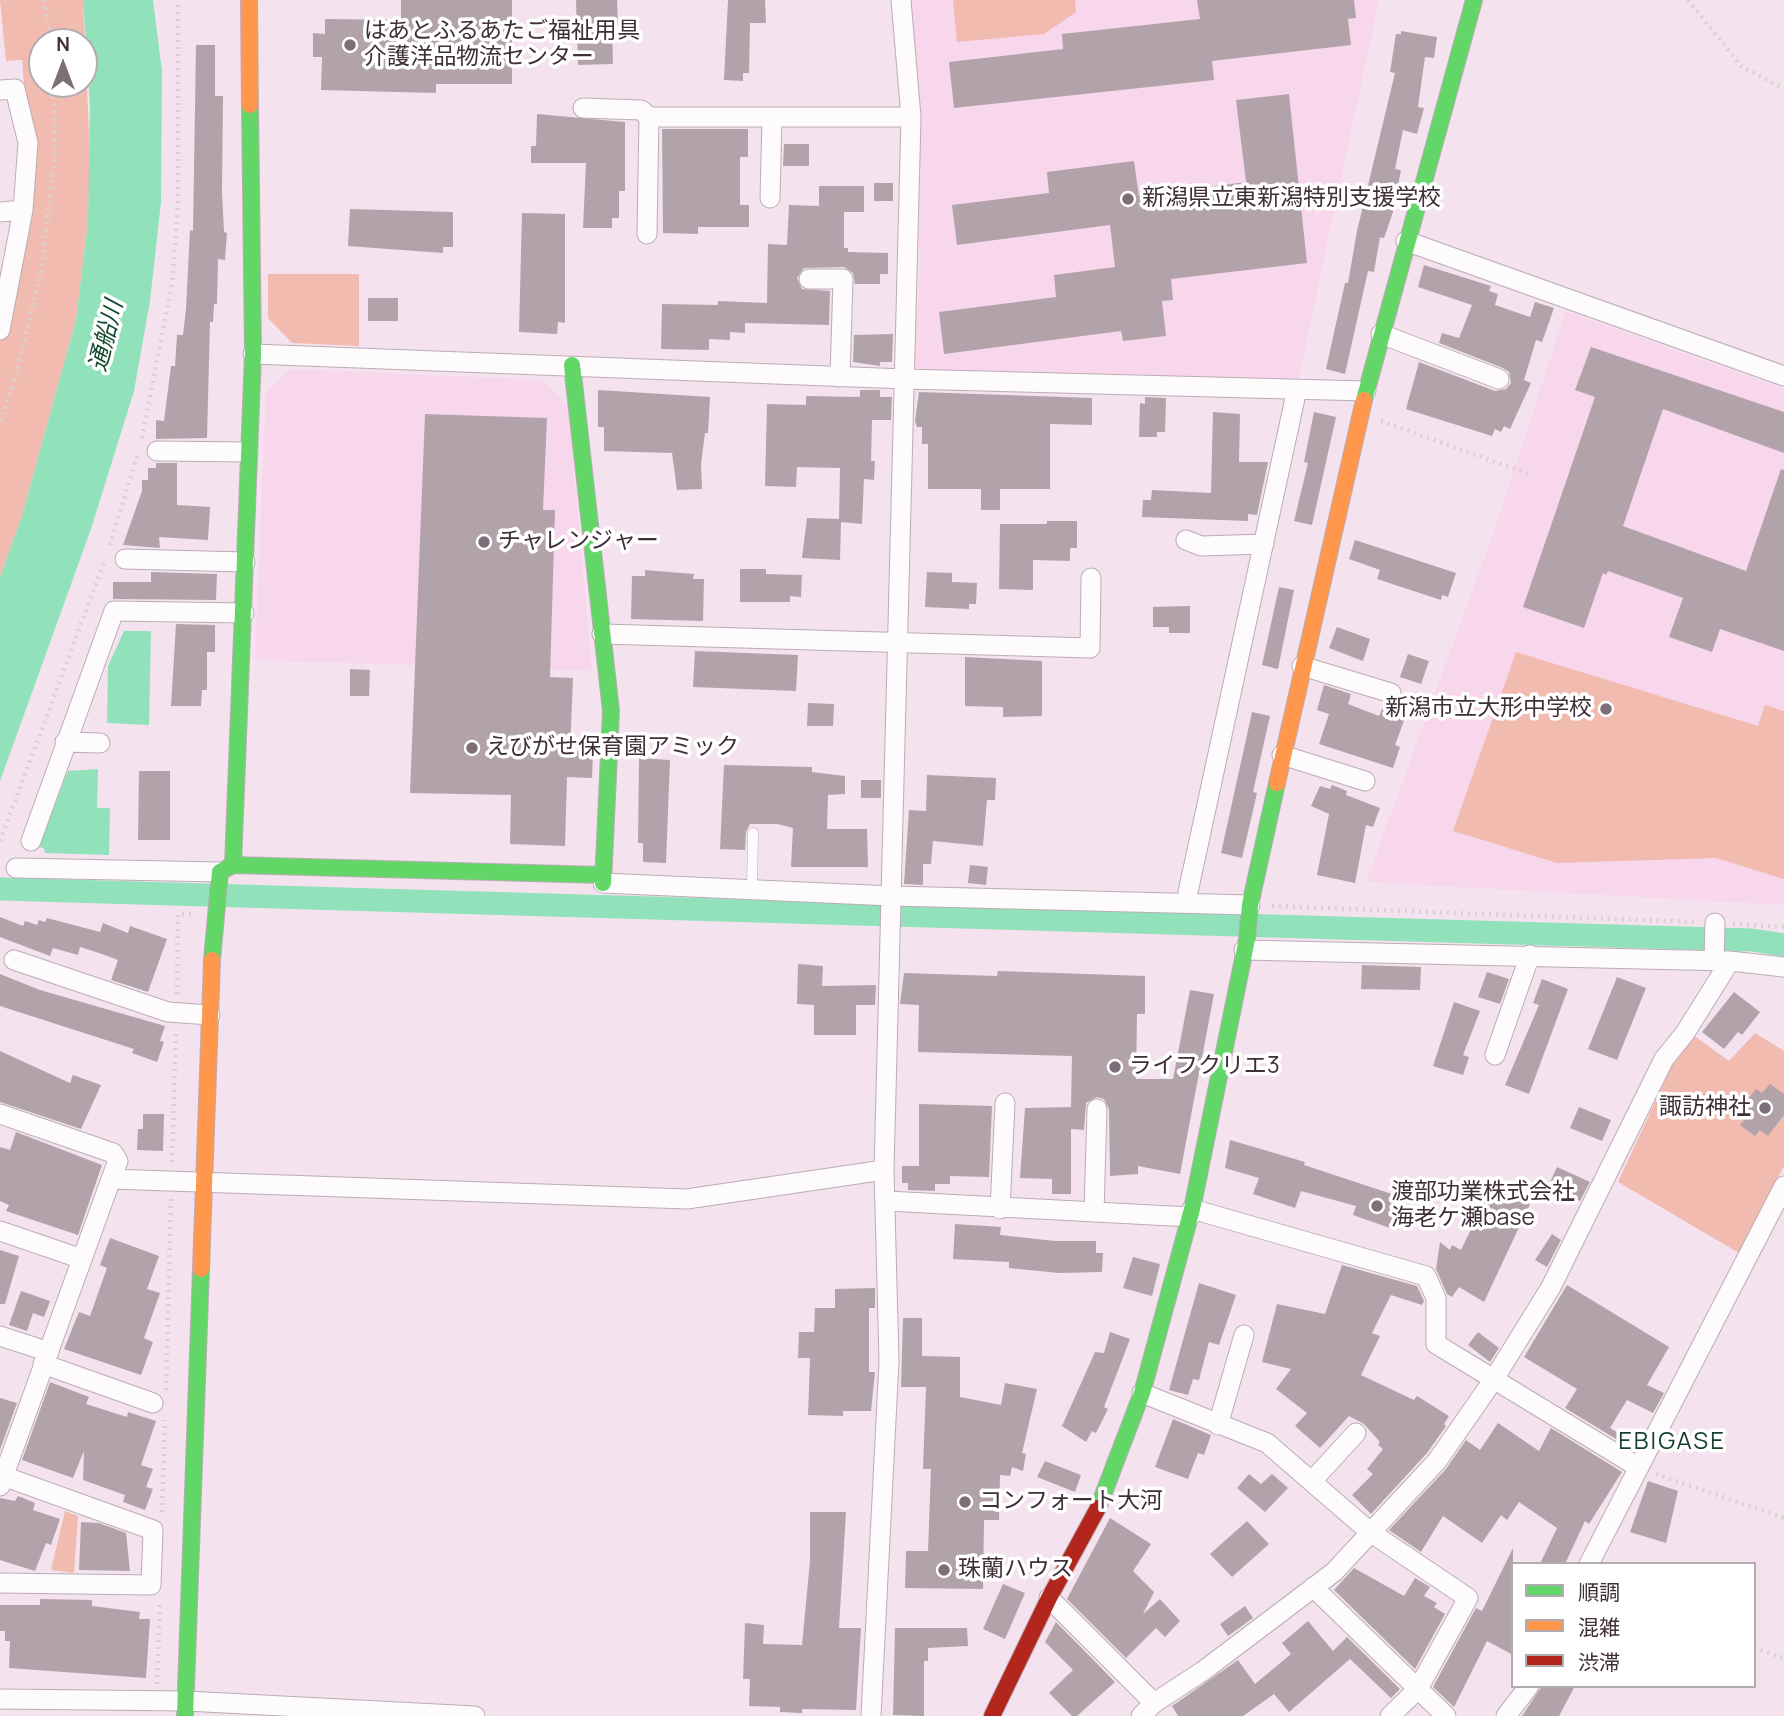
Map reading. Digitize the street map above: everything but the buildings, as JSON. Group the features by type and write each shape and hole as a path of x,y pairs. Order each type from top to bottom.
{"street":[{"path":"186,1709 210,1014 210,913 224,872 244,614 253,354 249,0"},
{"path":"872,1716 889,1361 887,1201 884,1170 900,640 911,117 901,0"},
{"path":"992,1716 1049,1598 1104,1496 1143,1393 1191,1213 1250,909 1360,414 1474,0"},
{"path":"0,90 15,89 28,143 23,210 0,330"},
{"path":"583,108 641,110 649,117 911,117"},
{"path":"647,234 649,117"},
{"path":"771,198 772,118"},
{"path":"0,212 23,210"},
{"path":"1406,241 1784,376"},
{"path":"809,279 843,279 840,377"},
{"path":"1381,334 1499,379"},
{"path":"253,354 840,377 1366,391"},
{"path":"572,365 611,711 603,879"},
{"path":"1188,892 1297,389"},
{"path":"157,451 248,452"},
{"path":"1186,540 1201,546 1264,544"},
{"path":"125,559 245,562"},
{"path":"602,634 900,640 1090,648 1091,578"},
{"path":"31,841 114,611 244,614"},
{"path":"1302,666 1391,693"},
{"path":"65,742 100,743"},
{"path":"1283,755 1365,781"},
{"path":"16,868 603,879 892,897 1250,909"},
{"path":"1049,1598 1148,1709 1334,1572 1437,1461 1494,1379 1551,1287 1664,1059 1685,1033 1722,961 1715,923"},
{"path":"1245,945 1722,961 1784,967"},
{"path":"1495,1055 1530,956"},
{"path":"14,960 177,1013 210,1014"},
{"path":"1000,1209 1004,1103"},
{"path":"1094,1212 1097,1109"},
{"path":"0,1114 113,1153 118,1161 2,1481 153,1530 151,1585 0,1583"},
{"path":"111,1179 687,1199 884,1170"},
{"path":"1590,1562 1784,1186"},
{"path":"887,1201 1000,1209 1191,1213 1426,1276 1436,1298 1436,1344 1638,1467"},
{"path":"0,1231 82,1259"},
{"path":"1218,1425 1244,1335"},
{"path":"0,1336 46,1358 161,1405"},
{"path":"1143,1393 1268,1443 1370,1532 1468,1598 1418,1689 1390,1716"},
{"path":"1312,1481 1356,1433"},
{"path":"1313,1587 1446,1716"},
{"path":"1506,1716 1527,1688"},
{"path":"0,1699 115,1708 156,1701 186,1709 475,1716"}],"lane":[{"path":"752,890 753,833"}],"path":[{"path":"44,0 49,28"},
{"path":"0,841 74,648 111,542 143,435 172,283 178,206 178,0"},
{"path":"1688,0 1741,66 1784,89"},
{"path":"1360,414 1529,474"},
{"path":"1250,909 1784,927"},
{"path":"162,1525 161,1405 172,1181 178,914 210,913"},
{"path":"1638,1467 1784,1518"},
{"path":"156,1701 160,1594"},
{"path":"1756,1649 1784,1658"}],"shaded area":[{"path":"0,0 83,0 84,28 28,28 28,98 87,98 90,154 88,221 76,320 22,516 0,577 0,331 29,143 22,60 6,61"},
{"name":"新潟県立東新潟特別支援学校","path":"911,0 1379,0 1298,381 912,373 920,250 916,243 920,109"},
{"path":"953,0 1075,0 1076,12 1044,34 957,42"},
{"path":"268,274 359,274 359,346 292,343 268,318"},
{"name":"新潟市立大形中学校","path":"1566,311 1784,389 1784,905 1366,882 1492,537"},
{"path":"290,369 543,380 568,406 592,671 255,660 266,393"},
{"path":"1516,652 1758,726 1765,705 1784,711 1784,879 1716,858 1557,863 1453,831"},
{"path":"1755,1033 1784,1051 1784,1166 1739,1253 1618,1182 1674,1061 1693,1035 1729,1061"},
{"path":"65,1511 78,1516 74,1573 51,1570"}],"water":[{"name":"通船川","path":"83,0 153,0 162,71 161,202 150,301 134,391 91,529 0,781 0,577 22,516 76,320 88,221 89,98 98,98 98,28 85,28"},
{"path":"124,631 151,631 149,725 107,723 108,666"},
{"path":"98,769 97,808 110,808 109,855 45,853 44,848 38,847 68,771"}],"waterway":[{"path":"0,889 1752,940 1784,945"}],"traffic: fast":[{"path":"1364,400 1474,0"},
{"path":"233,865 253,354 250,105"},
{"path":"572,365 611,711 603,883"},
{"path":"1098,1508 1142,1393 1192,1209 1247,939 1250,905 1277,783"},
{"path":"212,960 220,872 233,865 603,875"},
{"path":"185,1716 201,1269"}],"traffic: slow":[{"path":"249,0 250,105"},
{"path":"1277,783 1364,400"},
{"path":"201,1269 212,960"}],"traffic: jam":[{"path":"992,1716 1049,1598 1098,1508"}],"place":[{"name":"はあとふるあたご福祉用具 介護洋品物流センター","path":"350,45"},
{"name":"新潟県立東新潟特別支援学校","path":"1128,199"},
{"name":"チャレンジャー","path":"484,542"},
{"name":"新潟市立大形中学校","path":"1606,709"},
{"name":"えびがせ保育園アミック","path":"472,748"},
{"name":"ライフクリエ3","path":"1115,1067"},
{"name":"諏訪神社","path":"1765,1108"},
{"name":"渡部功業株式会社 海老ケ瀬base","path":"1377,1206"},
{"name":"コンフォート大河","path":"965,1502"},
{"name":"珠蘭ハウス","path":"944,1570"}],"district":[{"name":"EBIGASE","path":"1672,1442"}]}
